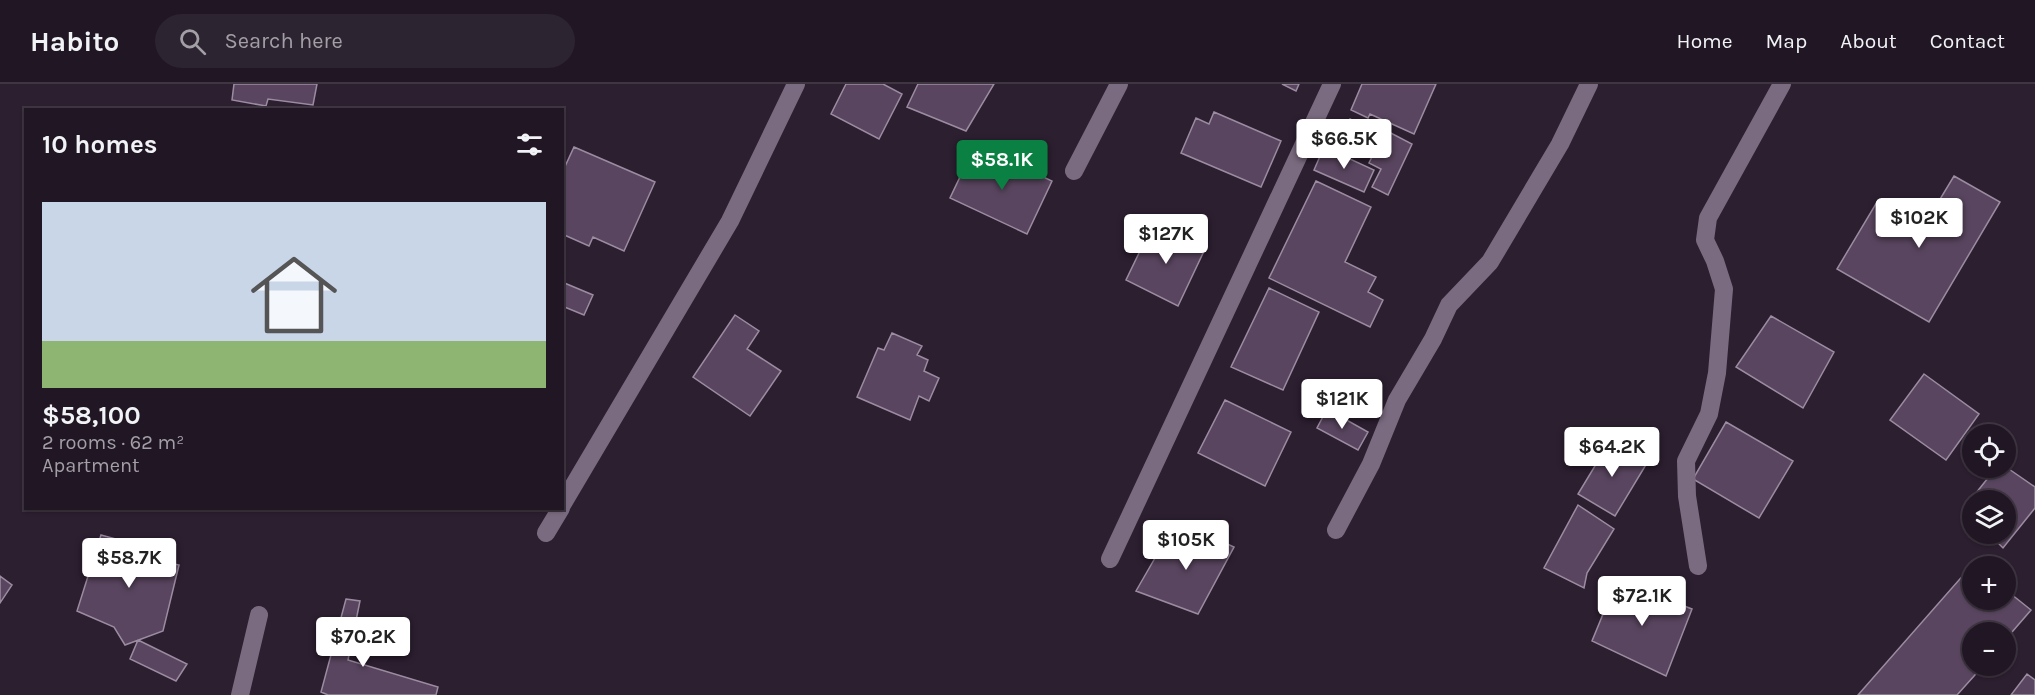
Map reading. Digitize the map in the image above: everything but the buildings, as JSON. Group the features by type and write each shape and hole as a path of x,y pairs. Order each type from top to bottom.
{"street":[{"path":"564,504 730,221 796,84"},
{"path":"1074,171 1119,84"},
{"path":"1110,559 1332,84"},
{"path":"1336,530 1371,464 1397,400 1433,339 1449,305 1490,262 1560,144 1589,84"},
{"path":"1698,566 1687,496 1686,462 1709,414 1717,373 1724,289 1705,240 1708,218 1782,84"},
{"path":"546,533 560,510"},
{"path":"240,695 260,615"}]}
